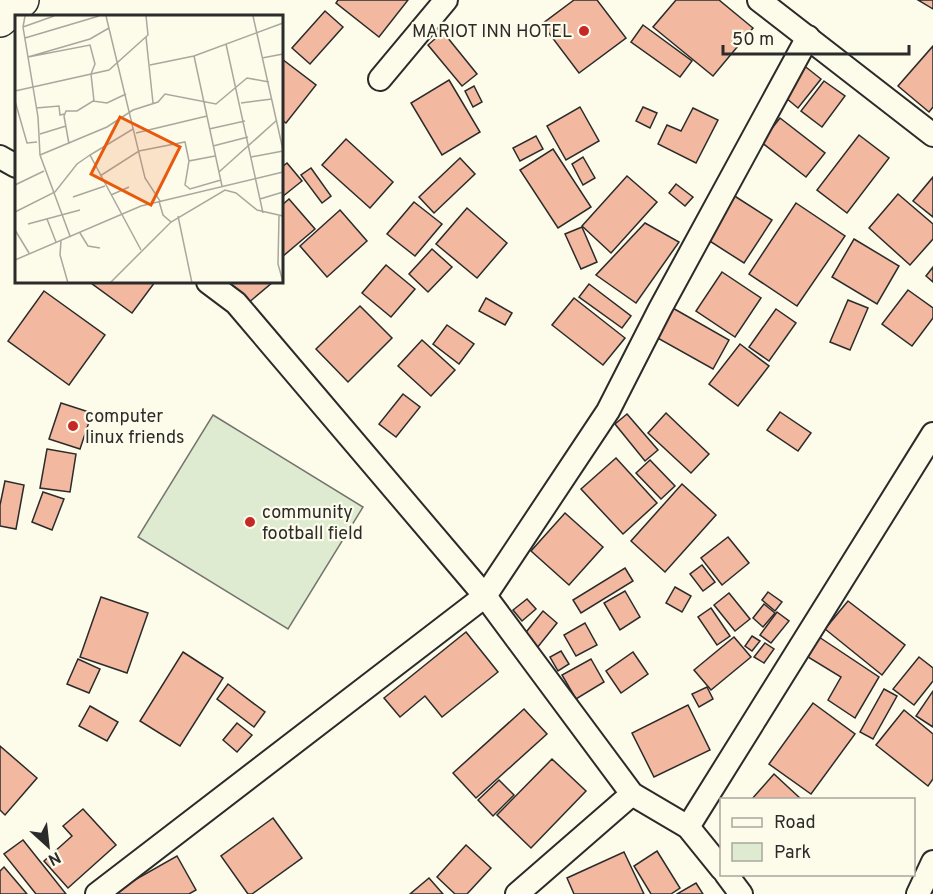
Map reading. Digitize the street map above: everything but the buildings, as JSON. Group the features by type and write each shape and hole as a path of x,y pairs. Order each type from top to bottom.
{"highway":[{"path":"0,20 22,0"}],"street":[{"path":"380,79 446,0"},
{"path":"759,0 933,135"},
{"path":"97,894 485,596 608,411 660,309 808,37"},
{"path":"0,157 15,165"},
{"path":"211,284 236,303 485,596 632,794 688,827 720,867"},
{"path":"688,827 933,434"},
{"path":"517,894 632,794"},
{"path":"918,894 933,862"},
{"path":"728,876 741,894"}],"green space":[{"name":"community football field","path":"213,415 363,507 288,629 138,537"}],"place":[{"name":"MARIOT INN HOTEL","path":"584,31"},
{"name":"computer linux friends","path":"73,426"},
{"name":"community football field","path":"250,522"}]}
